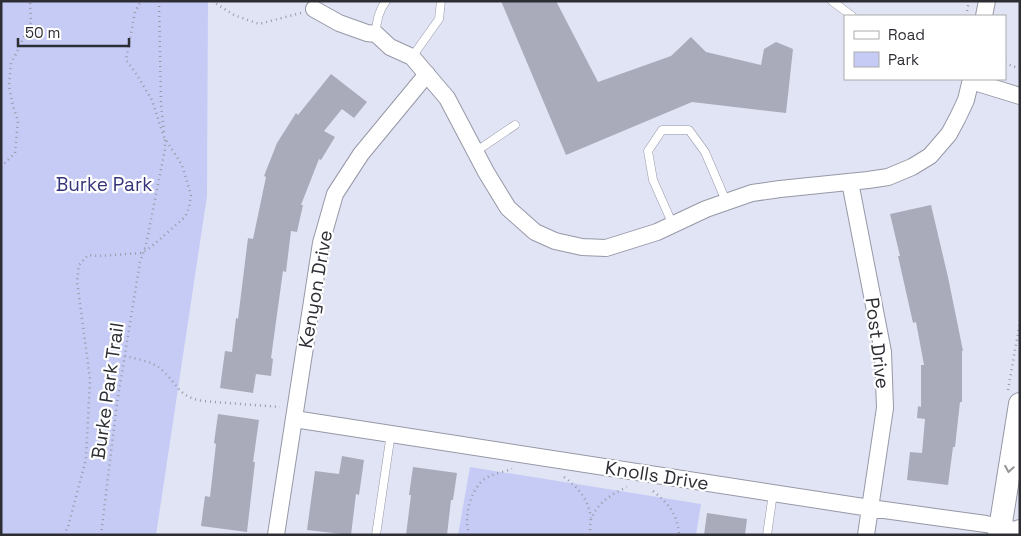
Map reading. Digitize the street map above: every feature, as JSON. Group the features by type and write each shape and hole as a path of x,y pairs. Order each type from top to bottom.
{"main road":[{"path":"1011,532 1020,404"}],"street":[{"path":"984,15 987,1"},
{"path":"312,7 338,23 366,33 376,34 390,47 412,57 447,98 486,172 508,208 535,232 555,240 582,247 606,248 657,232 726,201 752,193 888,177 912,167 930,156 949,134 966,100 969,80"},
{"name":"Kenyon Drive","path":"276,535 321,243 335,194 361,154 427,74"},
{"path":"972,80 1020,96"},
{"name":"Post Drive","path":"850,182 883,352 886,408 866,535"},
{"name":"Knolls Drive","path":"295,414 390,434 773,492 1011,532"}],"lane":[{"path":"376,34 376,25 382,6 386,1"},
{"path":"412,57 439,19 441,1"},
{"path":"832,1 851,15"},
{"path":"475,152 515,125"},
{"path":"673,225 653,180 648,151 662,130 690,130 705,152 726,201"},
{"path":"376,535 390,434"},
{"path":"767,535 773,492"}],"path":[{"path":"1,167 14,153 18,121 9,86 11,63 31,22 30,1"},
{"name":"Burke Park Trail","path":"64,535 68,527 86,458 90,379 77,281 79,265 88,256 141,253 152,247 184,218 189,208 191,196 182,165 164,137 152,100 126,60 134,12 141,1"},
{"name":"Burke Park Trail","path":"101,535 117,403 140,262 146,245 166,149 161,105 159,1"},
{"path":"212,1 234,15 259,24 312,7"},
{"path":"966,15 970,1"},
{"path":"1006,63 1020,69"},
{"path":"125,356 154,364 191,399 280,407 295,414"},
{"path":"469,535 467,516 470,499 484,480 512,469"},
{"path":"564,477 576,486 586,499 591,519 590,535"},
{"path":"591,519 607,498 627,487"},
{"path":"653,492 674,513 679,535"}],"green space":[{"name":"Burke Park","path":"1,1 208,1 207,196 156,535 1,535"},
{"path":"470,467 701,504 696,535 458,535"}],"building":[{"path":"501,1 556,1 598,82 671,56 691,37 706,52 761,65 764,49 776,42 793,49 786,113 692,102 566,155"},
{"path":"331,74 367,102 354,118 342,109 324,131 335,137 321,160 319,159 301,205 303,205 297,232 291,231 286,272 283,271 271,358 273,359 271,376 256,374 253,393 220,388 225,351 232,352 248,238 253,239 266,177 264,176 277,143 296,113 298,115"},
{"path":"931,205 963,351 962,402 960,402 948,485 907,480 910,452 922,453 925,419 917,418 918,406 921,407 921,365 924,365 916,322 913,323 890,214"},
{"path":"218,414 259,420 247,532 201,526 205,496 210,497"},
{"path":"342,456 364,460 359,495 356,494 351,535 307,530 315,471 339,474"},
{"path":"413,467 457,473 453,500 451,500 447,535 406,535"},
{"path":"707,513 747,519 745,535 704,535"}]}
